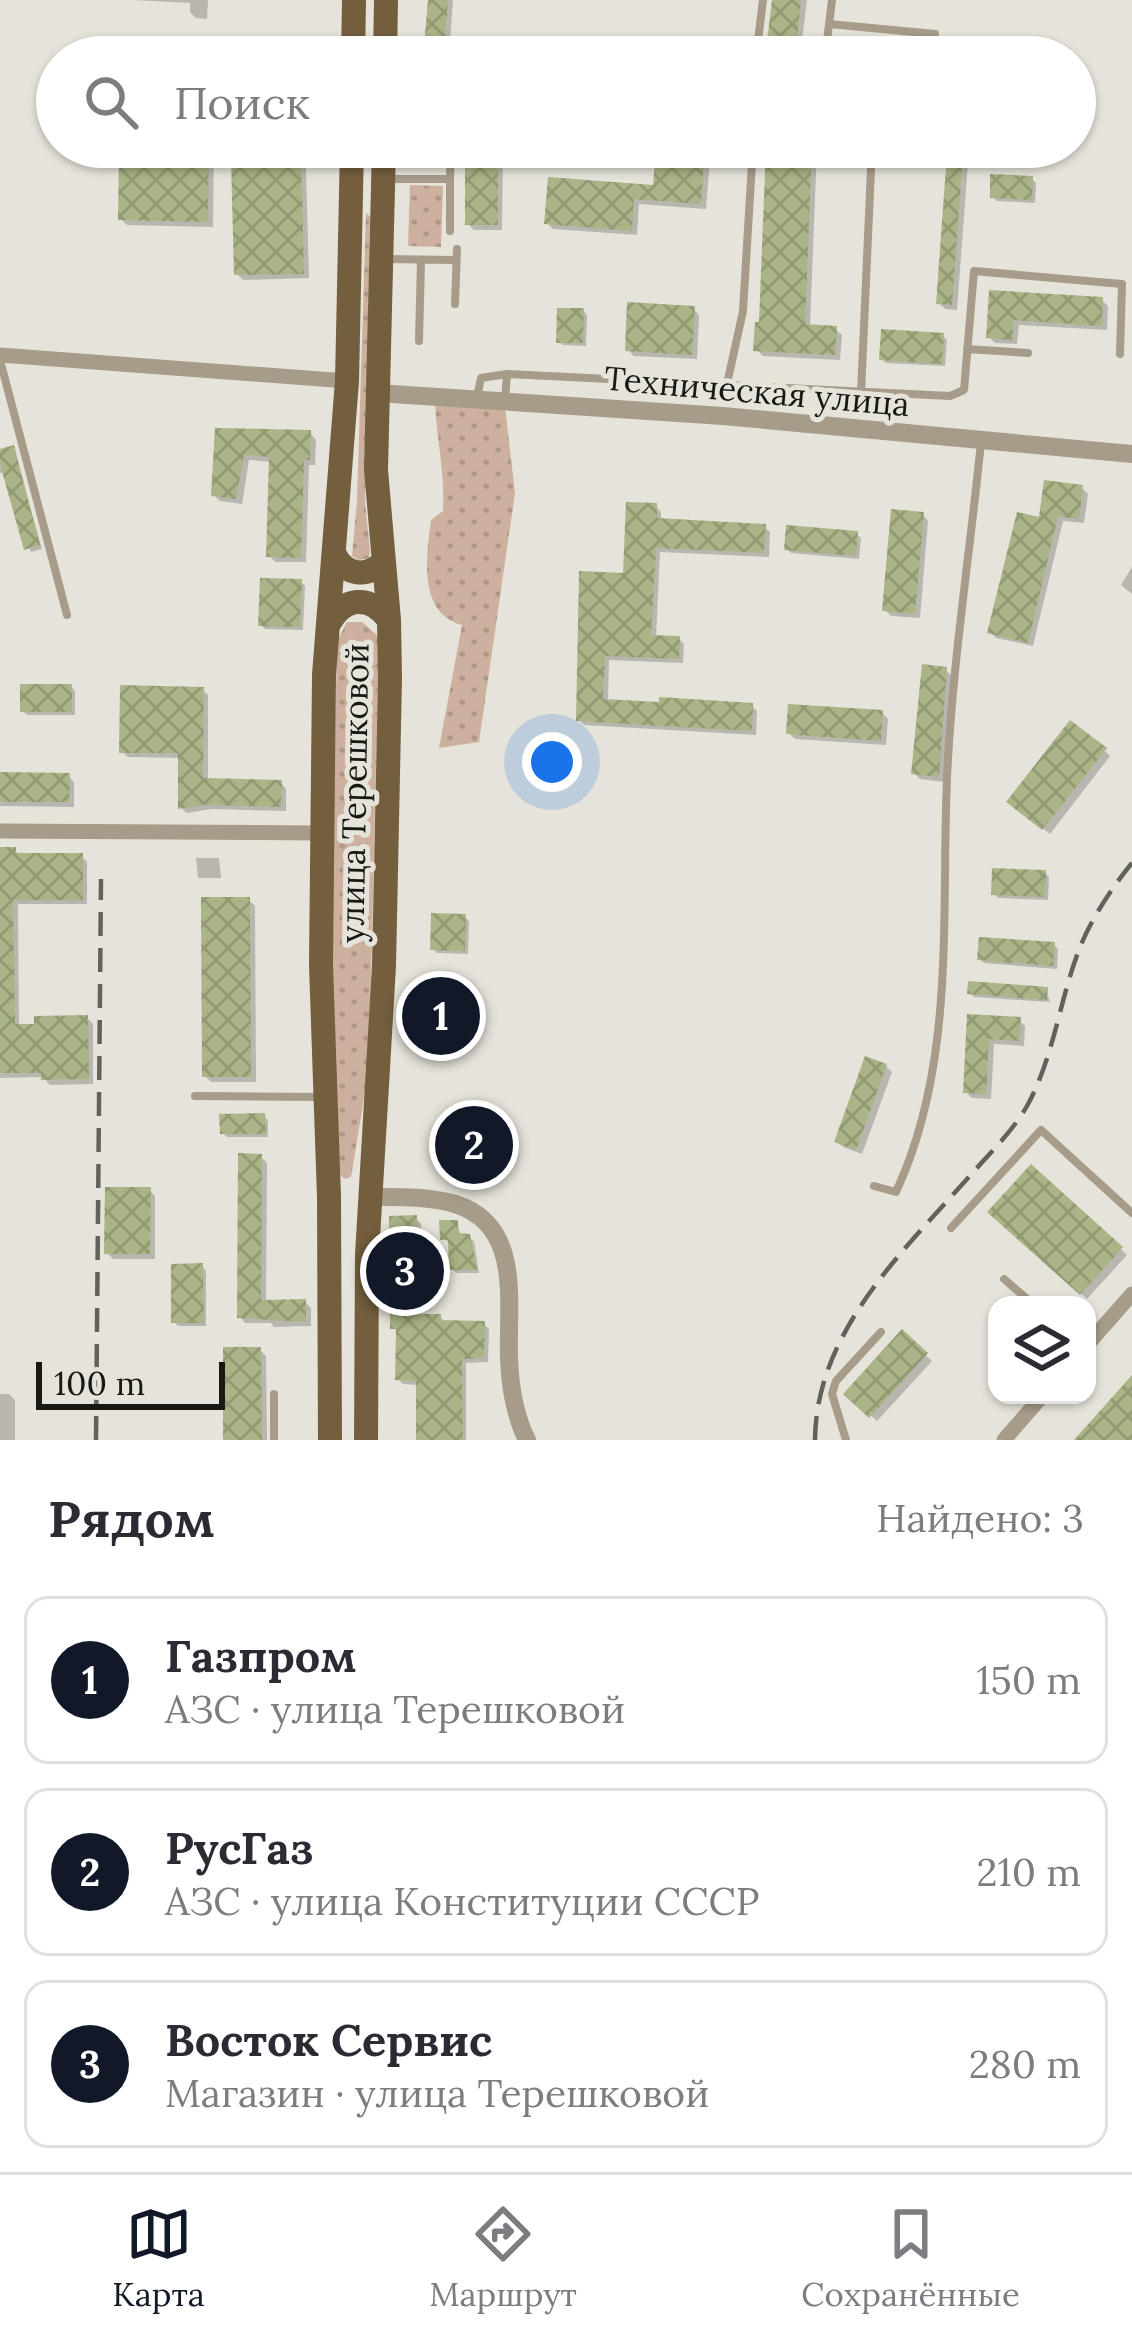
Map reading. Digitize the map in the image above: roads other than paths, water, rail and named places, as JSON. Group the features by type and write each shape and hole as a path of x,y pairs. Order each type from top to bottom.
{"main road":[{"path":"353,36 354,0"},
{"path":"385,36 386,0"},
{"name":"улица Терешковой","path":"331,1440 323,832 328,626 346,381 352,168"},
{"name":"улица Терешковой","path":"366,1440 371,1197 384,966 389,620 376,470 384,168"},
{"path":"351,211 368,202 383,211"},
{"path":"335,554 346,570 356,572 384,561"},
{"path":"328,626 341,607 361,601 371,602 389,620"},
{"path":"329,1197 371,1197"}],"street":[{"path":"0,358 346,381"},
{"name":"Техническая улица","path":"377,393 1132,454"},
{"path":"0,831 323,832"},
{"path":"371,1197 453,1203 477,1213 495,1232 506,1256 511,1390 526,1440"},
{"path":"1096,1335 1132,1294"},
{"path":"1004,1440 1035,1404"}],"lane":[{"path":"759,36 764,0"},
{"path":"828,36 832,0"},
{"path":"830,24 934,34"},
{"path":"450,168 450,231"},
{"path":"727,384 743,311 751,168"},
{"path":"861,393 871,168"},
{"path":"384,178 450,179"},
{"path":"382,259 457,254 455,304"},
{"path":"419,341 421,260"},
{"path":"476,399 481,378 507,374 950,396 964,390 974,271 1122,284 1120,354"},
{"path":"967,349 1028,353"},
{"path":"0,358 67,615"},
{"path":"506,401 507,374"},
{"path":"874,1186 896,1192 911,1160 938,1051 947,774 981,440"},
{"path":"195,1096 326,1096"},
{"path":"952,1228 1041,1130 1132,1213"},
{"path":"1004,1279 1024,1296"},
{"path":"846,1440 832,1394 836,1382 881,1332"},
{"path":"274,1394 274,1440"}],"railway":[{"path":"815,1440 819,1400 848,1326 895,1260 1027,1106 1043,1071 1081,946 1100,908 1132,863"},
{"path":"96,1440 101,879"}],"place":[{"name":"Газпром","path":"441,1016"},
{"name":"РусГаз","path":"474,1145"},
{"name":"Восток Сервис","path":"405,1271"}]}
